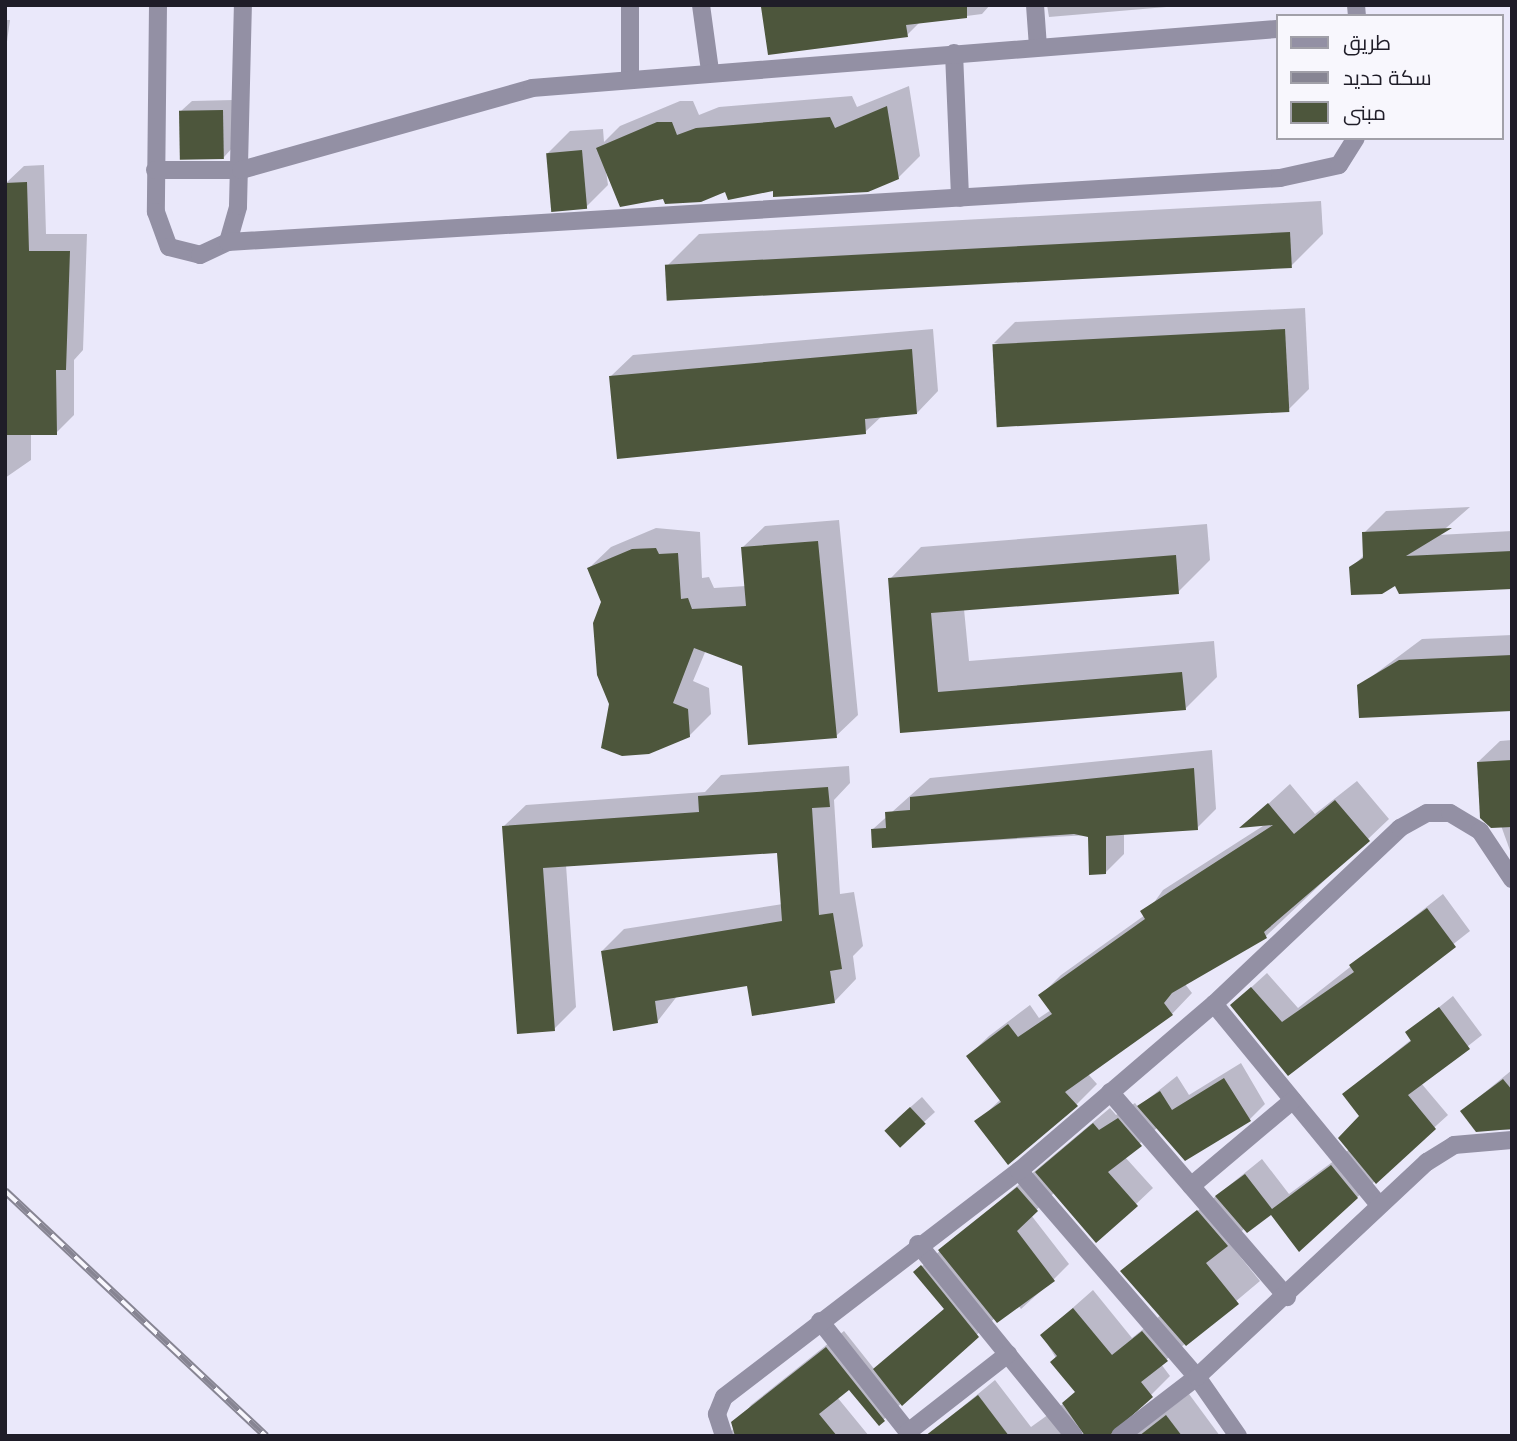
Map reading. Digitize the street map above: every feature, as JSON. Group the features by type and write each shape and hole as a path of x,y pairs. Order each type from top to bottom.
{"street":[{"path":"158,5 156,212 169,247 200,255 228,242 960,198 1321,172 1339,165 1355,140"},
{"path":"228,242 241,170 243,5"},
{"path":"629,5 630,77"},
{"path":"701,5 710,71"},
{"path":"1035,5 1038,47"},
{"path":"155,170 241,170 532,88 630,77 1276,29"},
{"path":"954,53 960,198"},
{"path":"724,1436 717,1414 724,1397 918,1244 1019,1171 1214,1004 1399,828 1427,813 1450,813 1480,831 1512,880"},
{"path":"1214,1004 1378,1204"},
{"path":"1110,1092 1287,1297"},
{"path":"1192,1186 1293,1100"},
{"path":"1120,1436 1197,1377 1287,1297 1378,1204 1454,1145 1512,1140"},
{"path":"1019,1171 1197,1377 1238,1436"},
{"path":"918,1244 1074,1436"},
{"path":"820,1321 910,1434 1008,1354"}],"building":[{"path":"967,5 967,18 906,25 908,37 768,55 761,7"},
{"path":"887,106 899,179 868,192 773,197 773,191 728,200 725,192 701,202 665,204 663,199 620,207 596,148 657,122 672,122 677,135 696,128 830,117 835,128"},
{"path":"223,110 224,159 180,160 179,111"},
{"path":"582,150 587,209 551,212 546,153"},
{"path":"27,182 29,251 70,251 66,370 56,370 57,435 5,435 5,183"},
{"path":"1290,232 1292,268 667,301 665,265"},
{"path":"1285,329 1289,412 997,427 992,344"},
{"path":"912,349 917,414 865,419 866,434 617,459 609,376"},
{"path":"1452,528 1406,556 1512,551 1512,589 1399,594 1395,586 1382,594 1351,595 1349,567 1363,558 1362,532"},
{"path":"818,541 837,738 748,745 742,666 694,648 673,703 688,709 690,737 649,754 622,756 601,748 609,704 597,675 593,623 601,602 587,568 632,549 656,548 659,554 678,553 681,599 688,598 692,609 746,606 741,547"},
{"path":"1176,555 1179,594 931,613 938,692 1182,672 1186,710 900,733 888,578"},
{"path":"1512,655 1512,711 1359,718 1357,685 1399,660"},
{"path":"1512,760 1512,827 1491,828 1480,818 1477,762"},
{"path":"1194,768 1198,830 1106,836 1106,874 1089,875 1088,837 1074,834 872,848 871,829 886,828 885,812 910,810 910,797"},
{"path":"828,787 830,807 812,808 819,915 833,913 842,969 830,971 835,1003 752,1016 747,986 655,1001 658,1023 613,1031 601,951 782,921 777,853 543,868 555,1031 517,1034 502,826 699,812 698,796"},
{"path":"1335,800 1370,841 1264,932 1267,938 1172,993 1164,1003 1173,1015 1065,1092 1078,1106 1008,1165 974,1121 1001,1102 966,1056 1008,1024 1018,1037 1052,1014 1038,995 1145,919 1140,911 1273,825 1239,828 1268,803 1294,834"},
{"path":"1427,908 1456,947 1288,1076 1230,1005 1251,987 1282,1022 1354,972 1349,965"},
{"path":"1439,1007 1470,1049 1408,1095 1436,1129 1376,1184 1338,1138 1359,1116 1342,1094 1411,1041 1405,1032"},
{"path":"1224,1078 1251,1121 1185,1161 1137,1106 1160,1091 1172,1110"},
{"path":"1503,1079 1512,1090 1512,1129 1476,1132 1460,1111"},
{"path":"910,1107 926,1124 900,1148 884,1131"},
{"path":"1118,1118 1142,1146 1108,1172 1138,1206 1096,1243 1035,1172 1093,1123 1099,1130"},
{"path":"1331,1165 1358,1198 1299,1252 1271,1215 1247,1233 1215,1196 1245,1174 1272,1209"},
{"path":"1017,1187 1038,1211 1017,1231 1055,1281 997,1323 938,1250"},
{"path":"1197,1210 1228,1246 1206,1263 1239,1304 1186,1346 1120,1271"},
{"path":"921,1265 979,1337 902,1406 873,1369 944,1309 913,1272"},
{"path":"1073,1308 1112,1355 1142,1331 1168,1361 1141,1382 1153,1397 1109,1436 1085,1436 1062,1403 1075,1392 1050,1362 1057,1356 1040,1335"},
{"path":"826,1347 885,1421 879,1426 849,1390 819,1414 837,1436 735,1436 731,1422"},
{"path":"978,1395 1009,1436 925,1436"},
{"path":"1166,1415 1182,1436 1139,1436"}],"railway":[{"path":"5,1191 266,1436"}]}
